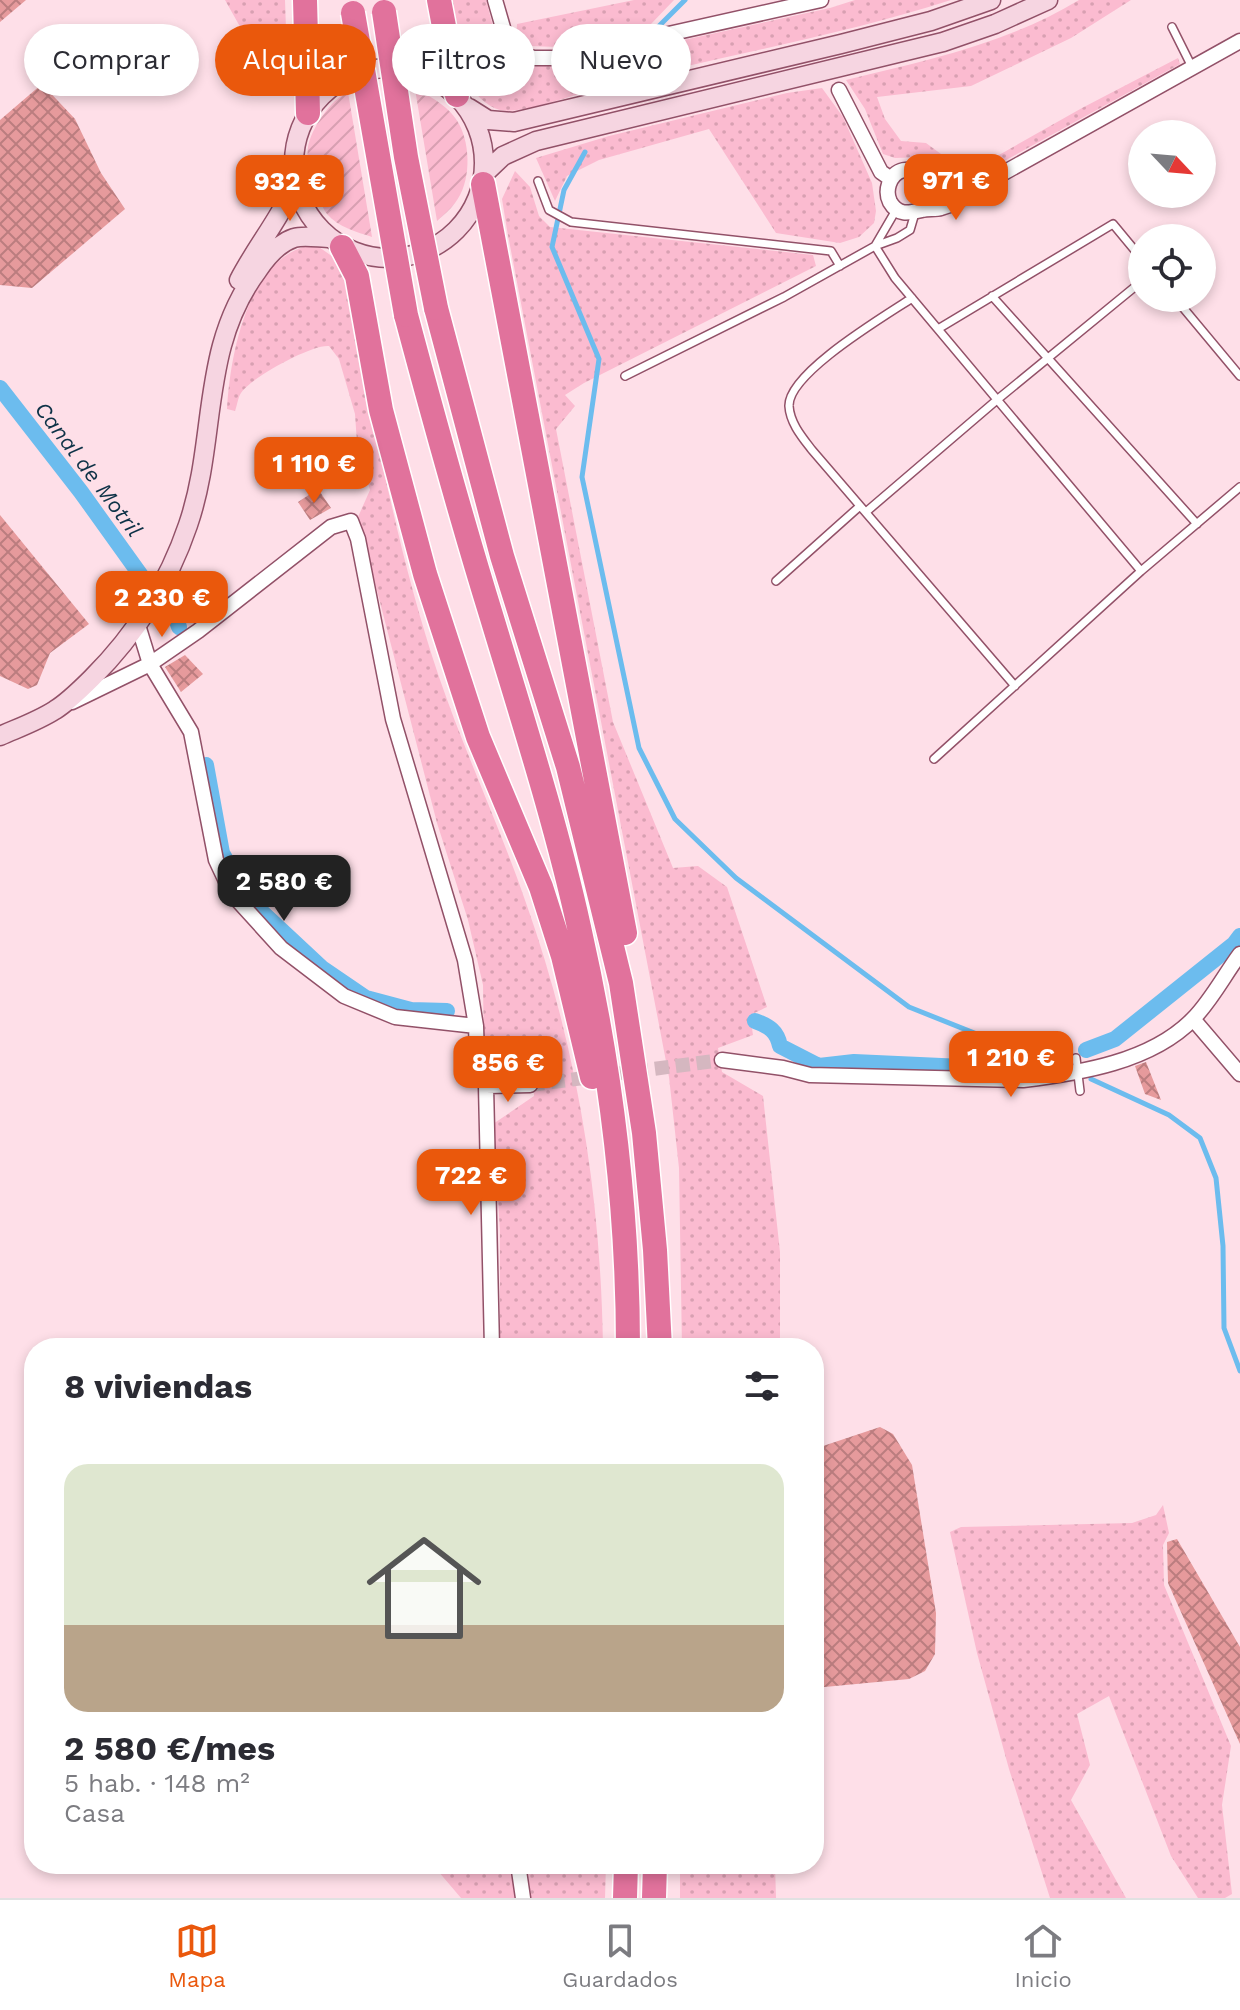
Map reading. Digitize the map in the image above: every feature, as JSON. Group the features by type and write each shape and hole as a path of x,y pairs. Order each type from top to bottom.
{"highway":[{"path":"305,0 308,113"},
{"path":"439,0 463,101"},
{"path":"353,6 406,315 453,490 532,749 579,926 601,1040 620,1183 628,1338"},
{"path":"383,6 406,157 436,308 502,556 568,767 621,983 644,1133 659,1338"},
{"path":"484,179 634,985 630,1036"},
{"path":"336,243 357,276 381,410 425,574 478,737 541,887 563,956 594,1084 603,1144 620,1183"},
{"path":"625,1898 626,1874"},
{"path":"654,1898 655,1874"}],"main road":[{"path":"336,243 308,212 295,181 294,157 298,134 308,113 326,91 350,75 378,67 407,68 434,78 488,120 514,122 931,21 991,0"},
{"path":"228,321 247,284 268,255 293,238 336,243 370,257 399,258 428,250 453,235 472,212 484,179 503,156 536,141 943,42 995,24 1048,0"},
{"path":"463,101 479,128 484,150 484,179"},
{"path":"0,736 56,710 120,650 151,607 188,525 202,466 214,377 231,295 255,249 286,207 295,181"}],"street":[{"path":"495,0 508,45 519,54 534,58 554,58 821,0"},
{"path":"919,211 930,199 930,185 916,171 902,171 888,185 888,198 896,209 909,214 941,208 1240,41"},
{"path":"839,90 881,172 891,179"},
{"path":"930,185 942,190 973,190"},
{"path":"56,710 150,664 198,631 331,527 351,521 358,539 393,719 465,960 476,1026 477,1057 486,1086 492,1338"},
{"path":"138,625 150,664 191,732 216,860 232,894 281,948 344,996 395,1017 476,1026"},
{"path":"722,1060 810,1075 924,1080 1023,1080 1077,1064 1120,1061 1160,1043 1193,1019 1240,954"},
{"path":"1193,1019 1240,1074"},
{"path":"486,1086 530,1085"},
{"path":"519,1874 523,1898"}],"lane":[{"path":"1172,27 1192,67"},
{"path":"538,181 549,210 571,222 831,251 840,266"},
{"path":"875,246 896,209"},
{"path":"625,376 784,297 875,246 897,238 910,230 919,211"},
{"path":"938,329 1113,224 1128,242"},
{"path":"875,246 895,278 1141,571"},
{"path":"776,581 1128,292"},
{"path":"992,296 1197,524"},
{"path":"912,298 819,362 794,387 789,405 794,425 812,450 1015,686"},
{"path":"1187,312 1240,376"},
{"path":"934,759 1141,571 1240,487"},
{"path":"1077,1064 1080,1091"}],"shaded area":[{"path":"225,0 285,0 286,24 239,24"},
{"path":"451,0 486,0 492,24 456,24"},
{"path":"634,0 674,0 651,24 551,24 551,47 535,46 535,24 517,24"},
{"path":"855,0 951,0 909,13 691,65 691,38"},
{"path":"1079,0 1131,0 1071,38 971,86 877,97 885,119 901,141 926,143 967,173 1178,58 1180,64 968,181 923,157 895,158 883,154 865,109 846,80 936,58 995,39"},
{"path":"535,66 551,66 551,96 570,96 510,111 490,106 479,96 535,96"},
{"path":"822,88 843,117 872,183 876,211 874,223 859,237 840,243 776,233 709,129 599,160 567,176 555,201 536,158 609,136 787,93"},
{"path":"349,96 372,237 331,219 323,208 310,172 310,140 317,124 335,101"},
{"path":"416,96 428,96 446,108 459,124 466,143 468,164 464,185 455,203 437,221"},
{"path":"515,171 530,187 539,216 550,227 813,255 816,266 584,383 565,395 575,406 556,429 613,722 673,868 698,866 727,887 767,1007 750,1015 753,1035 718,1048 722,1072 763,1096 780,1252 780,1338 682,1338 679,1168 669,1077 502,199"},
{"path":"307,246 319,247 343,264 384,472 423,626 449,705 526,903 559,1011 583,1122 591,1178 603,1338 500,1338 500,1231 493,1124 534,1096 534,1073 484,1053 483,985 468,920 437,823 358,517 370,490 357,443 355,414 339,359 329,346 309,350 268,371 240,395 235,411 227,409 232,363 246,313 256,290 286,255"},
{"path":"1163,1505 1169,1533 1163,1545 1164,1585 1231,1746 1222,1805 1232,1894 1225,1898 1198,1898 1171,1856 1109,1696 1077,1714 1090,1765 1071,1800 1126,1898 1050,1898 1009,1769 977,1653 950,1532 961,1527 1132,1523 1156,1515"},
{"path":"441,1874 512,1874 515,1898 461,1898"},
{"path":"528,1874 606,1874 605,1898 531,1898"},
{"path":"680,1874 775,1874 776,1898 680,1898"}],"building":[{"path":"0,0 26,0 0,22"},
{"path":"28,96 53,96 75,119 101,173 125,209 32,288 0,285 0,120"},
{"path":"318,489 331,508 310,520 298,502"},
{"path":"0,515 89,624 50,653 37,685 28,689 0,676"},
{"path":"185,655 203,674 181,692 165,667"},
{"path":"1146,1062 1161,1100 1145,1094 1135,1066"},
{"path":"880,1427 893,1434 912,1465 936,1613 935,1654 925,1671 909,1679 824,1687 824,1446"},
{"path":"1177,1539 1240,1647 1240,1744 1168,1583 1167,1542"}],"waterway":[{"path":"661,24 685,0"},
{"path":"585,152 564,190 552,247 599,359 582,477 639,748 675,819 736,878 909,1007 1057,1066"},
{"name":"Canal de Motril","path":"0,388 142,577"},
{"name":"Canal de Motril","path":"167,606 179,627"},
{"name":"Canal de Motril","path":"206,765 222,853 248,899 322,968 366,998 411,1010 447,1011"},
{"name":"Canal de Motril","path":"1086,1050 1115,1039 1240,936"},
{"name":"Canal de Motril","path":"755,1021 772,1030 780,1046 819,1066 854,1062 1031,1070 1043,1066"},
{"path":"1091,1079 1169,1115 1200,1138 1216,1178 1223,1246 1224,1328 1240,1371"}],"tunnel":[{"path":"530,1085 722,1060"}]}
